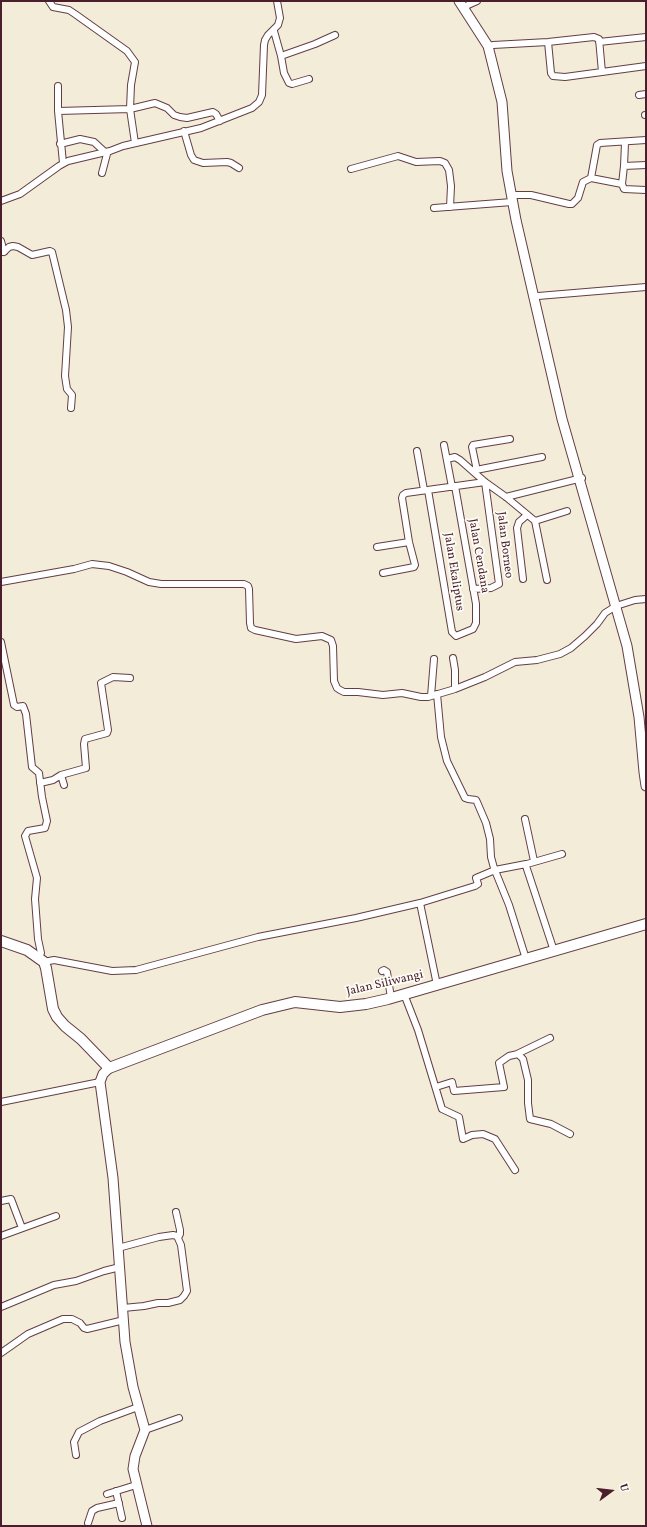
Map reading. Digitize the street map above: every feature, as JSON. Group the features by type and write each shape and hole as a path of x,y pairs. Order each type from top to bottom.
{"main road":[{"name":"Jalan Siliwangi","path":"109,1068 262,1010 287,1003 301,1002 327,1006 349,1006 391,998 646,924"},
{"path":"1,941 27,950 42,960 46,968 53,1009 57,1016 65,1026 81,1039 109,1068"}],"street":[{"path":"49,1 53,7 69,10 132,55 135,62 131,85 130,109 135,144"},
{"path":"1,201 20,194 63,163 78,157 105,152 184,131 201,128 252,108 259,102 262,95 265,40 268,35 274,31 280,18 277,1"},
{"path":"459,1 493,44 509,114 514,185 513,197 520,218 538,296 546,339"},
{"path":"477,1 466,3 488,46 502,102 507,171 546,339 567,418 581,479 635,663 646,742"},
{"path":"274,31 284,74 288,83 292,84 309,79"},
{"path":"281,56 315,44 334,35"},
{"path":"493,44 548,42 594,37 599,39 602,72"},
{"path":"599,42 646,37"},
{"path":"548,42 551,73 553,76 565,77 646,66"},
{"path":"58,86 60,144 63,163"},
{"path":"639,95 646,94"},
{"path":"58,111 130,109 155,103 163,106 174,115 180,117 187,118 213,112 220,121"},
{"path":"184,131 191,155 194,160 203,163 227,162 239,168"},
{"path":"60,144 85,139 94,142 105,152 107,157 102,173"},
{"path":"591,178 597,145 600,143 625,143 646,140"},
{"path":"625,143 623,188 625,190 646,190"},
{"path":"351,169 398,156 416,162 440,161 445,163 449,170 451,186 450,207"},
{"path":"624,166 646,165"},
{"path":"434,208 531,195 572,204 578,198 583,182 591,178 622,184"},
{"path":"1,241 2,252 13,246 18,247 32,255 50,251 52,252 67,316 68,327 65,379 67,389 72,395 71,408"},
{"path":"538,296 646,287"},
{"path":"476,471 472,448 474,445 510,439"},
{"name":"Jalan Cendana","path":"444,445 454,486 473,589 476,618 474,629"},
{"path":"417,451 426,490"},
{"path":"446,458 455,457 476,471 485,482 506,496 527,515 535,520 547,580"},
{"path":"476,471 542,457"},
{"path":"506,496 581,479"},
{"path":"382,573 414,567 415,565 409,542 402,498 406,493 485,482"},
{"name":"Jalan Borneo","path":"473,589 491,588 499,584 485,482"},
{"name":"Jalan Ekaliptus","path":"426,490 452,632 456,636 474,629"},
{"path":"535,520 567,511"},
{"path":"523,579 517,528 519,522 527,515"},
{"path":"377,547 409,542"},
{"path":"1,582 74,569 92,564 109,566 149,582 161,584 244,584 248,586 249,589 251,628 296,639 322,636 331,640 333,646 334,681 337,688 340,690 344,692 384,695 402,693 415,696 434,695 455,689 485,677 515,662 549,657 571,648 598,624 605,613 618,605 646,599"},
{"path":"618,605 633,678 639,717 646,786"},
{"path":"1,642 14,705 17,707 23,706 26,714 32,767 38,772 47,824 45,828 28,831 25,836 37,878 35,899 38,939 42,960 54,960 112,971 136,970 258,937 356,918 420,903 475,886 478,884 476,878 495,870 526,864 562,854"},
{"path":"453,658 455,670 455,689"},
{"path":"434,659 434,695 440,737 447,761 465,798 468,800 476,800 486,823 490,839 491,857 509,905 526,959"},
{"path":"40,783 86,768 85,739 108,732 101,682 113,678 130,678"},
{"path":"61,775 64,785"},
{"path":"525,819 534,862"},
{"path":"526,864 554,951"},
{"path":"420,903 436,985"},
{"path":"382,971 384,970 387,972 391,998"},
{"path":"404,994 418,1030 442,1109 456,1115 461,1120 463,1139 478,1134 490,1136 500,1145 515,1170"},
{"path":"436,1087 452,1082 454,1090 504,1087 499,1063 550,1038"},
{"path":"517,1054 523,1059 528,1080 530,1119 551,1124 570,1134"},
{"path":"109,1068 103,1074 100,1082 113,1178 125,1342 133,1387 145,1430 133,1464 136,1485 147,1526"},
{"path":"1,1102 100,1082"},
{"path":"1,1201 11,1199 22,1228"},
{"path":"123,1308 168,1303 180,1300 187,1291 185,1271 178,1238 180,1230 176,1212"},
{"path":"1,1236 56,1216"},
{"path":"118,1248 159,1237 173,1235 178,1238"},
{"path":"1,1307 46,1288 76,1281 120,1267"},
{"path":"1,1353 28,1334 63,1319 72,1319 87,1329 124,1320"},
{"path":"76,1455 74,1442 79,1432 84,1428 138,1407"},
{"path":"145,1430 179,1418"},
{"path":"107,1494 136,1485"},
{"path":"116,1491 122,1518"},
{"path":"88,1523 92,1511 97,1508 119,1503"}]}
